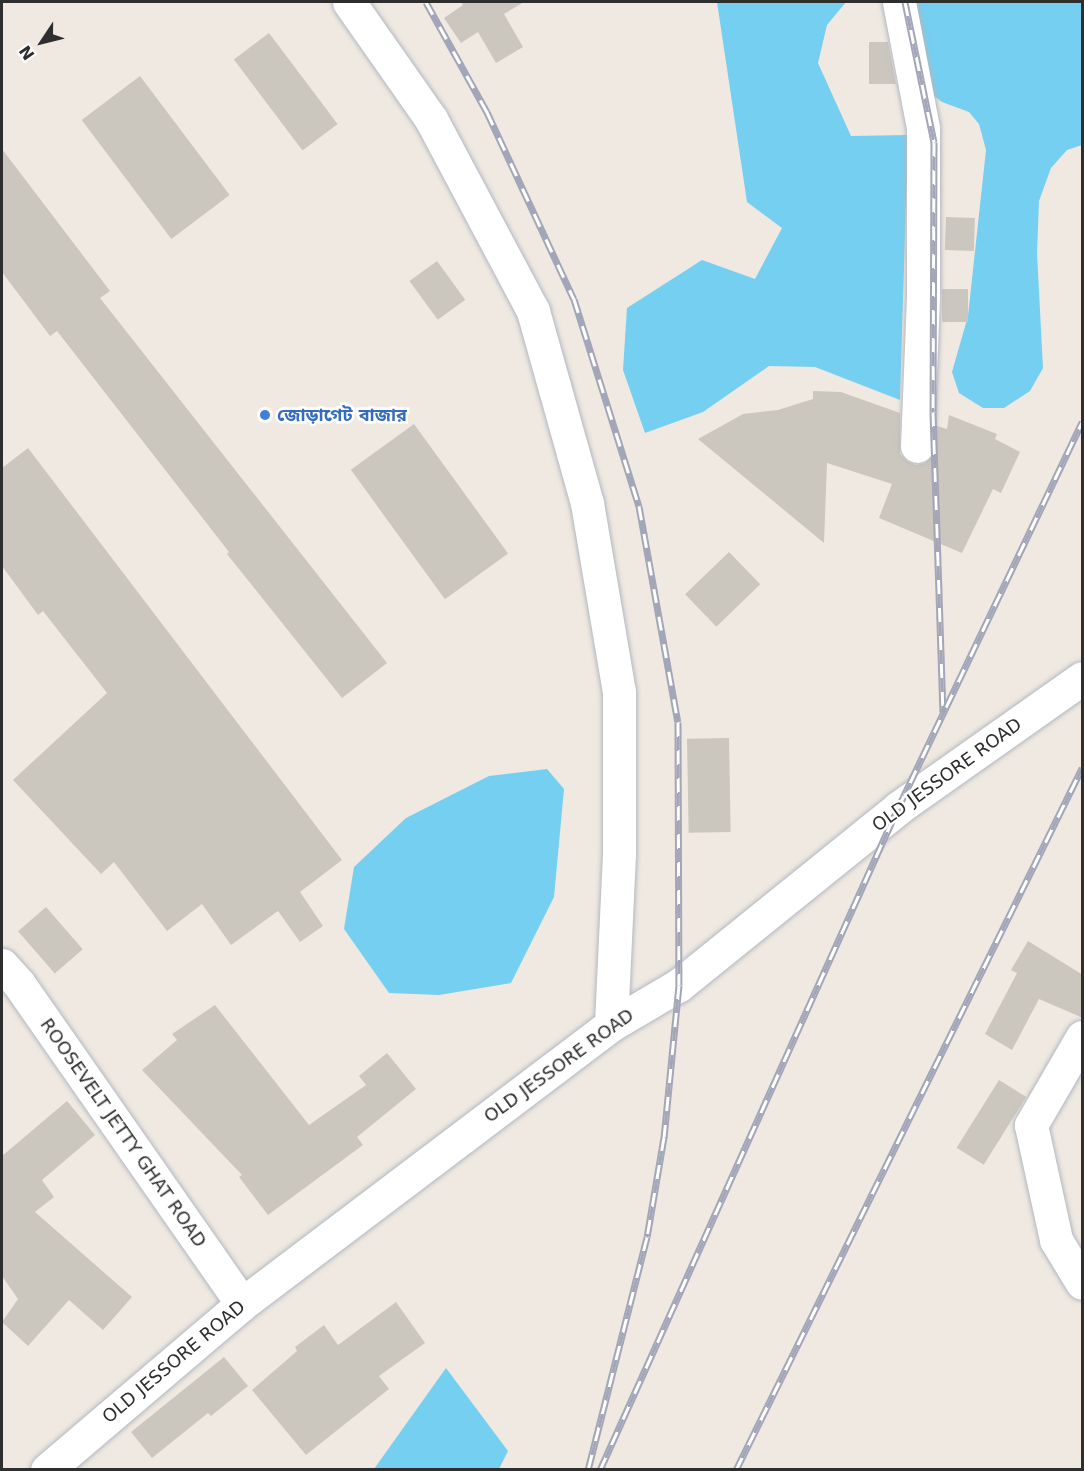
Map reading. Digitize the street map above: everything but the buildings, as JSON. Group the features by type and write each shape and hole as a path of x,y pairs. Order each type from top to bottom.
{"street":[{"path":"349,2 431,119 533,311 587,503 619,692 619,854 611,1025"},
{"path":"899,2 923,128 923,297 916,446"},
{"name":"OLD JESSORE ROAD","path":"47,1470 242,1304 611,1025 679,985 898,808 1083,678"},
{"name":"ROOSEVELT JETTY GHAT ROAD","path":"2,964 19,984 242,1304"},
{"path":"1083,1037 1031,1125 1056,1240 1083,1283"}],"water":[{"path":"717,2 846,2 827,25 818,63 851,136 908,135 900,400 815,367 769,366 703,412 645,433 623,370 627,308 702,260 755,279 782,228 747,202"},
{"path":"912,2 1082,2 1082,145 1067,150 1051,168 1039,201 1037,253 1043,368 1030,391 1004,408 983,408 959,393 952,372 968,316 986,150 979,124 969,112 942,102 929,92"},
{"path":"547,769 564,789 554,897 511,983 439,995 389,993 344,929 354,867 406,818 489,776"},
{"path":"446,1368 508,1451 499,1469 374,1469"}],"railway":[{"path":"426,2 487,112 574,299 639,506 678,722 679,985 664,1137 647,1237 588,1470"},
{"path":"905,2 934,142 933,412 943,712"},
{"path":"600,1470 898,808 1082,422"},
{"path":"736,1470 1082,768"}],"place":[{"name":"জোড়াগেট বাজার","path":"265,415"}]}
